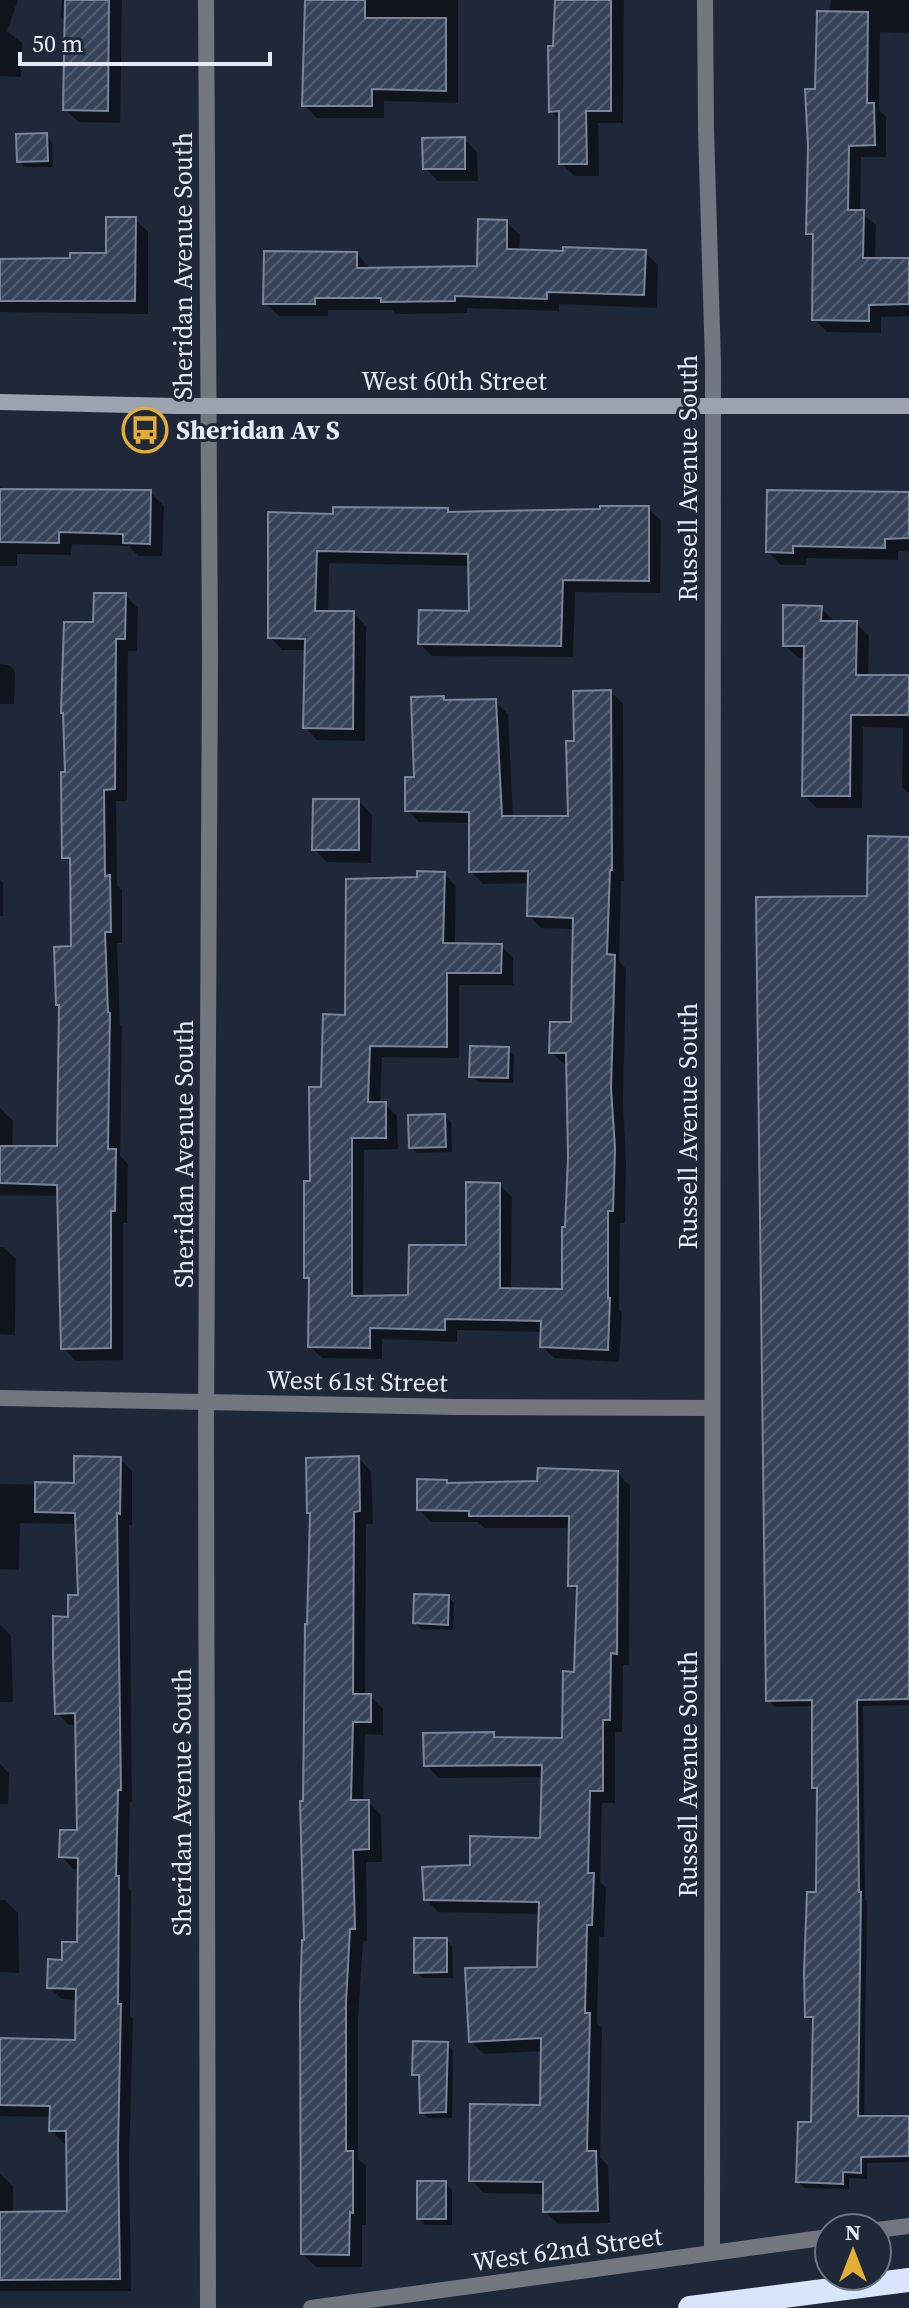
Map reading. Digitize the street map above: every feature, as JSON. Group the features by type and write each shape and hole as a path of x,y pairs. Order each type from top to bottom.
{"highway":[{"path":"690,2308 909,2280"}],"street":[{"name":"Sheridan Avenue South","path":"206,0 210,655 208,2308"},
{"name":"Russell Avenue South","path":"705,0 712,405 712,2253"},
{"name":"West 60th Street","path":"0,402 207,406 909,406"},
{"name":"West 61st Street","path":"0,1398 712,1408"},
{"name":"West 62nd Street","path":"311,2308 813,2239"}],"building":[{"path":"65,0 109,0 108,111 63,110"},
{"path":"305,0 365,0 365,18 446,18 446,91 372,89 372,106 302,106"},
{"path":"555,0 611,0 611,111 586,111 587,164 559,164 559,111 549,112 548,46 553,46"},
{"path":"817,11 868,12 867,103 874,103 875,145 849,146 848,210 864,210 863,258 909,258 909,304 869,305 869,321 812,320 813,234 806,234 808,146 805,89 815,89"},
{"path":"47,133 48,161 17,162 16,134"},
{"path":"465,137 465,169 423,169 422,138"},
{"path":"106,217 136,217 135,301 0,301 0,259 70,258 70,253 106,253"},
{"path":"478,219 507,220 507,249 563,251 563,247 646,250 644,295 547,292 547,299 455,296 455,301 381,302 381,298 315,298 315,304 263,304 264,251 357,252 357,268 477,266"},
{"path":"0,489 151,490 150,544 123,543 123,534 59,532 59,543 0,542"},
{"path":"767,490 909,492 909,538 885,539 885,548 793,546 793,553 766,552"},
{"path":"600,506 649,506 649,581 563,580 561,646 418,644 419,610 469,611 468,554 317,551 315,611 354,611 353,729 303,728 305,639 268,638 268,512 333,514 333,507 448,508 448,512 600,509"},
{"path":"94,593 126,593 125,639 116,639 115,789 104,790 105,876 110,875 111,932 105,932 110,1013 108,1149 116,1149 115,1211 111,1211 111,1348 61,1349 57,1185 0,1183 0,1146 57,1146 59,1005 56,1005 54,947 71,946 70,858 62,858 64,622 93,622"},
{"path":"783,605 822,606 821,621 857,621 856,675 909,675 909,715 851,715 850,796 802,796 804,646 783,646"},
{"path":"611,690 612,870 607,954 615,955 611,1088 615,1148 613,1211 608,1211 608,1350 540,1347 541,1321 445,1319 445,1330 370,1328 370,1348 308,1347 309,1278 304,1278 304,1181 310,1181 309,1087 321,1087 323,1014 345,1015 346,879 417,877 417,871 445,872 443,943 502,944 501,973 447,973 447,1047 370,1046 368,1102 386,1102 386,1138 352,1138 352,1296 408,1295 409,1245 466,1245 466,1182 500,1183 500,1288 562,1289 562,1227 565,1227 568,1157 566,1053 549,1053 550,1022 571,1022 573,918 527,916 528,871 469,872 469,812 405,811 405,777 414,777 411,697 496,699 502,816 568,816 566,741 574,741 573,691"},
{"path":"313,799 359,799 359,850 312,850"},
{"path":"868,836 909,837 909,1699 857,1700 861,1892 858,2116 909,2116 909,2156 861,2157 861,2173 843,2172 843,2184 796,2182 798,2122 811,2122 813,2017 805,2017 804,1972 807,1892 816,1892 817,1788 812,1788 812,1700 766,1701 756,897 867,896"},
{"path":"470,1046 509,1047 508,1078 469,1077"},
{"path":"445,1114 446,1147 409,1148 408,1115"},
{"path":"74,1456 121,1457 120,1514 117,1513 121,1790 118,1790 116,1876 119,1876 118,2004 121,2004 118,2148 120,2279 0,2280 0,2212 67,2211 66,2131 49,2131 50,2106 0,2105 0,2038 75,2040 76,1989 47,1988 48,1959 62,1960 62,1942 77,1942 78,1858 59,1857 60,1830 77,1830 75,1713 55,1714 53,1657 53,1616 68,1617 68,1595 78,1595 75,1513 35,1512 35,1482 74,1483"},
{"path":"359,1456 360,1511 354,1512 353,1694 371,1694 371,1722 353,1722 351,1800 369,1800 369,1849 353,1850 355,1929 350,1929 346,2003 346,2151 353,2151 353,2213 350,2212 349,2255 301,2254 300,2002 304,1940 300,1801 303,1801 310,1513 307,1513 306,1458"},
{"path":"538,1468 618,1471 617,1654 611,1653 610,1720 603,1720 603,1791 590,1791 588,1873 594,1873 592,1925 587,1925 585,2013 590,2013 587,2151 596,2151 598,2211 543,2212 543,2182 469,2181 470,2104 540,2105 541,2038 469,2042 465,1968 537,1967 539,1902 424,1900 422,1867 470,1865 470,1836 540,1838 542,1765 424,1766 423,1733 494,1732 494,1737 562,1738 563,1671 574,1672 577,1586 568,1586 569,1516 469,1516 469,1511 417,1510 417,1479 447,1480 447,1483 537,1481"},
{"path":"414,1594 449,1595 448,1625 413,1623"},
{"path":"414,1938 447,1938 447,1972 414,1973"},
{"path":"413,2041 448,2042 446,2112 420,2113 419,2075 412,2075"},
{"path":"417,2181 446,2181 446,2219 417,2219"}],"place":[{"name":"Sheridan Av S","path":"145,430"}]}
